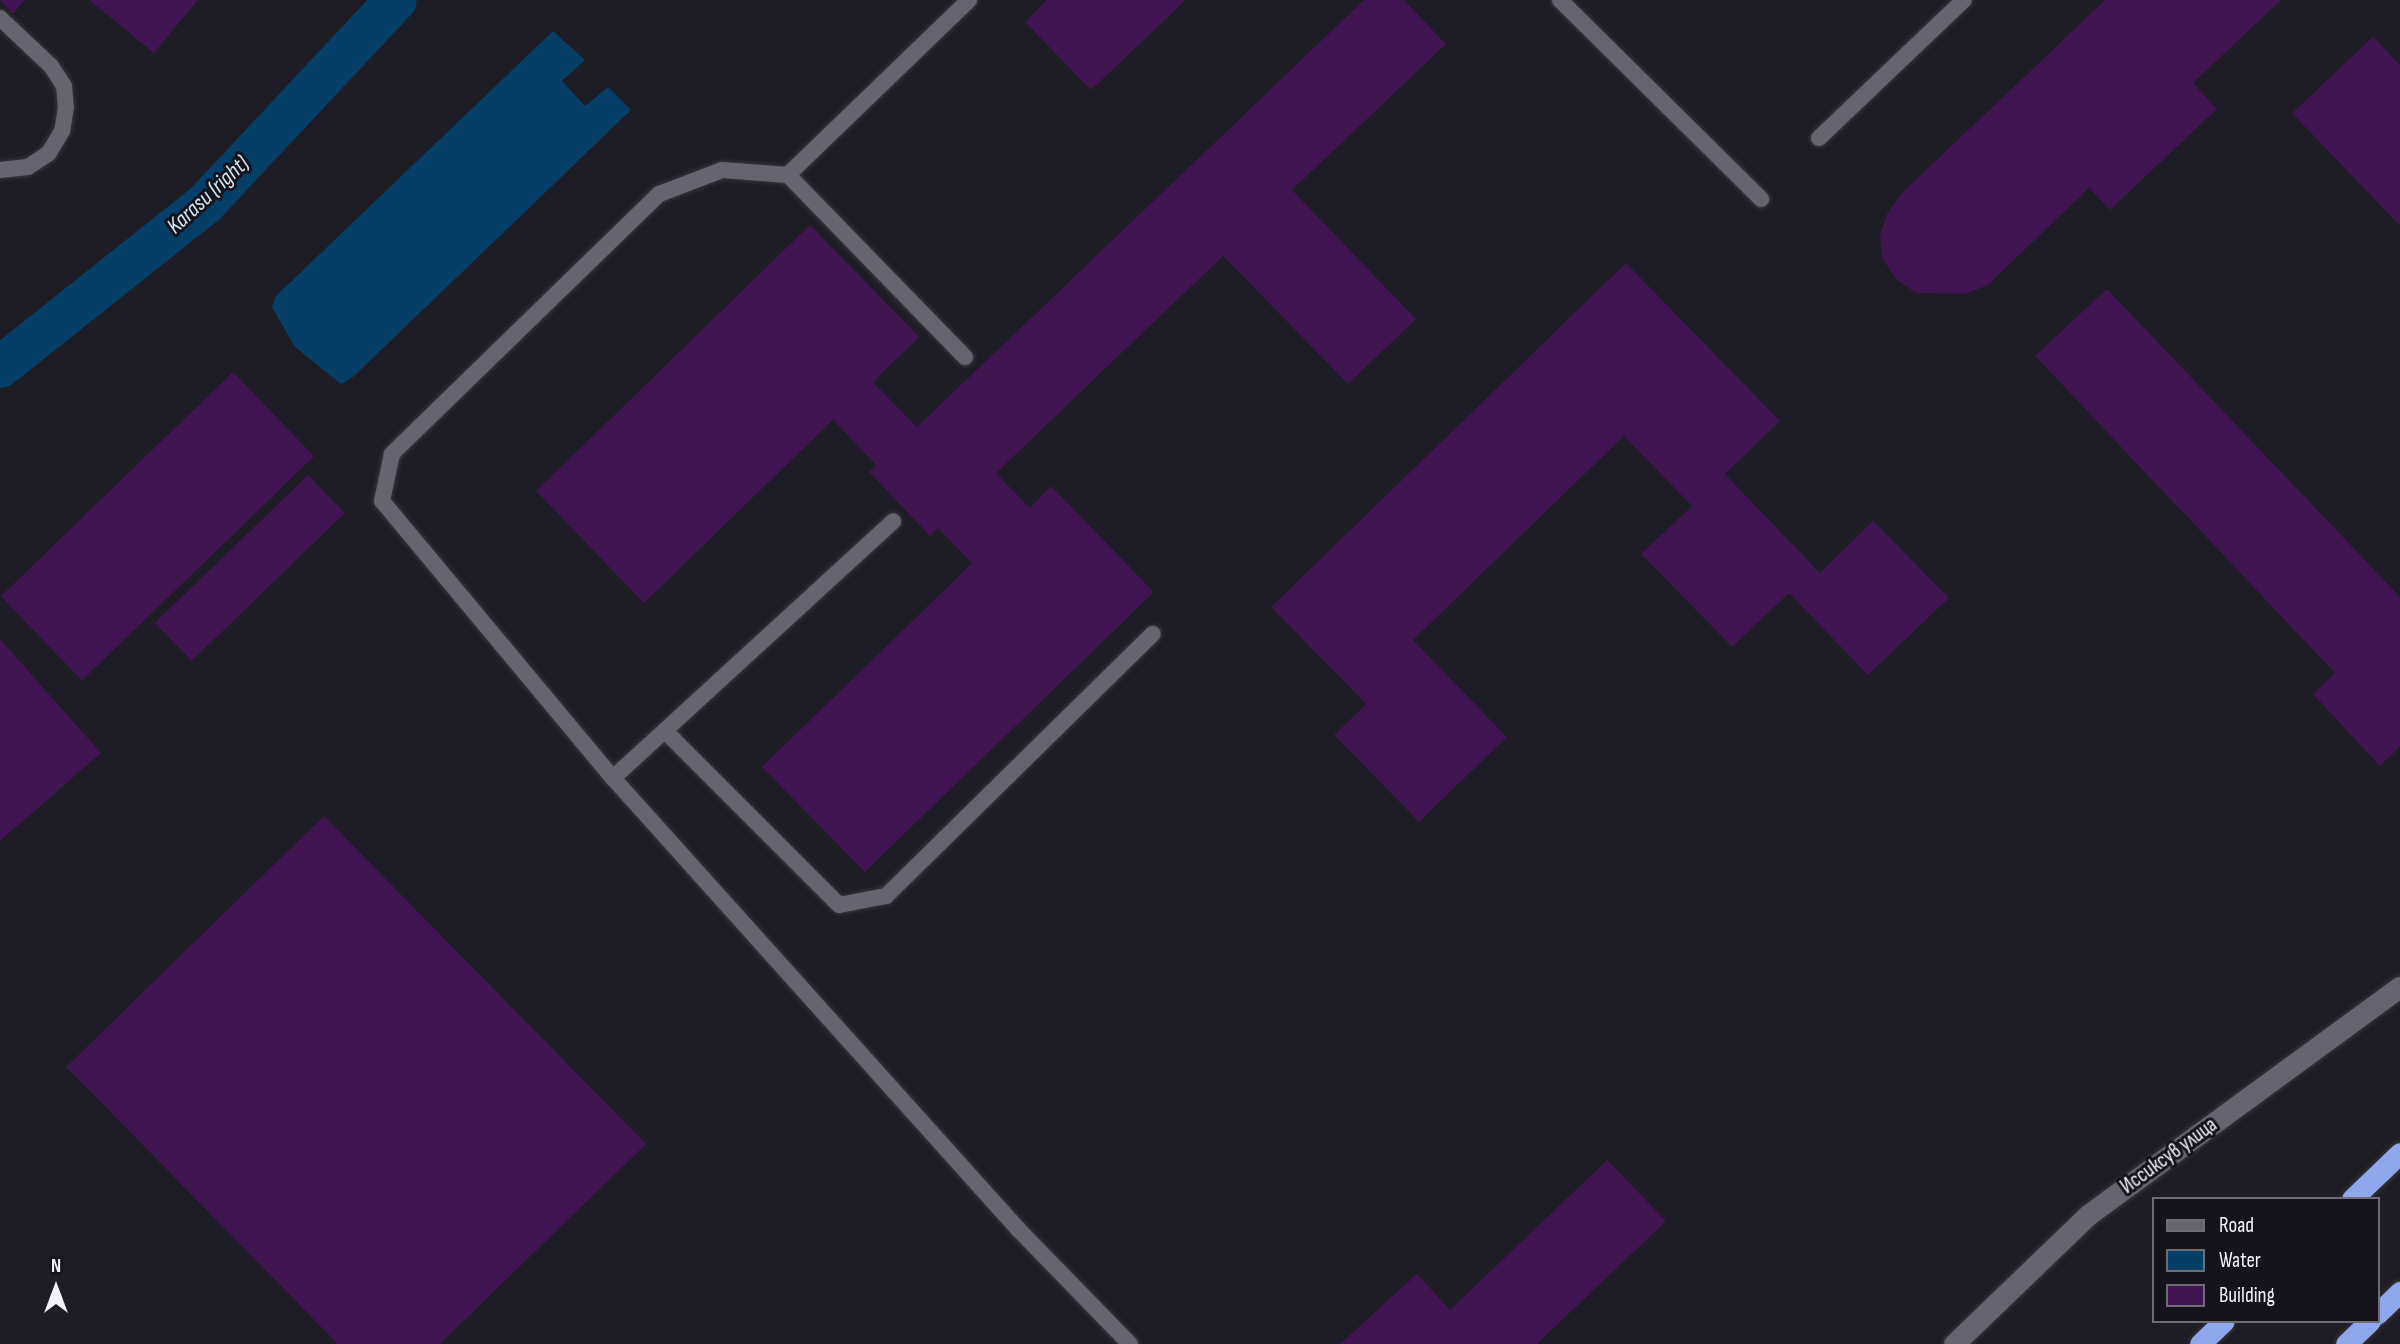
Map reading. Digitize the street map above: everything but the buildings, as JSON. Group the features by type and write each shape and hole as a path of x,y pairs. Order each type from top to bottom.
{"highway":[{"path":"2354,1197 2400,1153"},
{"path":"2379,1312 2400,1293"},
{"path":"2200,1344 2222,1323"},
{"path":"2346,1344 2368,1323"}],"street":[{"name":"Иссиксув улица","path":"1954,1344 2088,1214 2400,987"}],"lane":[{"path":"788,176 969,0"},
{"path":"1560,0 1761,199"},
{"path":"1819,138 1964,0"},
{"path":"0,18 51,66 64,86 66,107 62,131 49,153 29,167 0,170"},
{"path":"965,357 788,176 722,170 659,194 392,454 382,501 613,778 1008,1219 1130,1344"},
{"path":"613,778 893,521"},
{"path":"665,730 839,905 886,896 1153,634"}],"water":[{"path":"553,31 585,60 562,81 585,106 608,87 631,110 353,377 341,384 295,347 272,307 276,296"}],"waterway":[{"name":"Karasu (right)","path":"0,367 205,204 396,0"}]}
